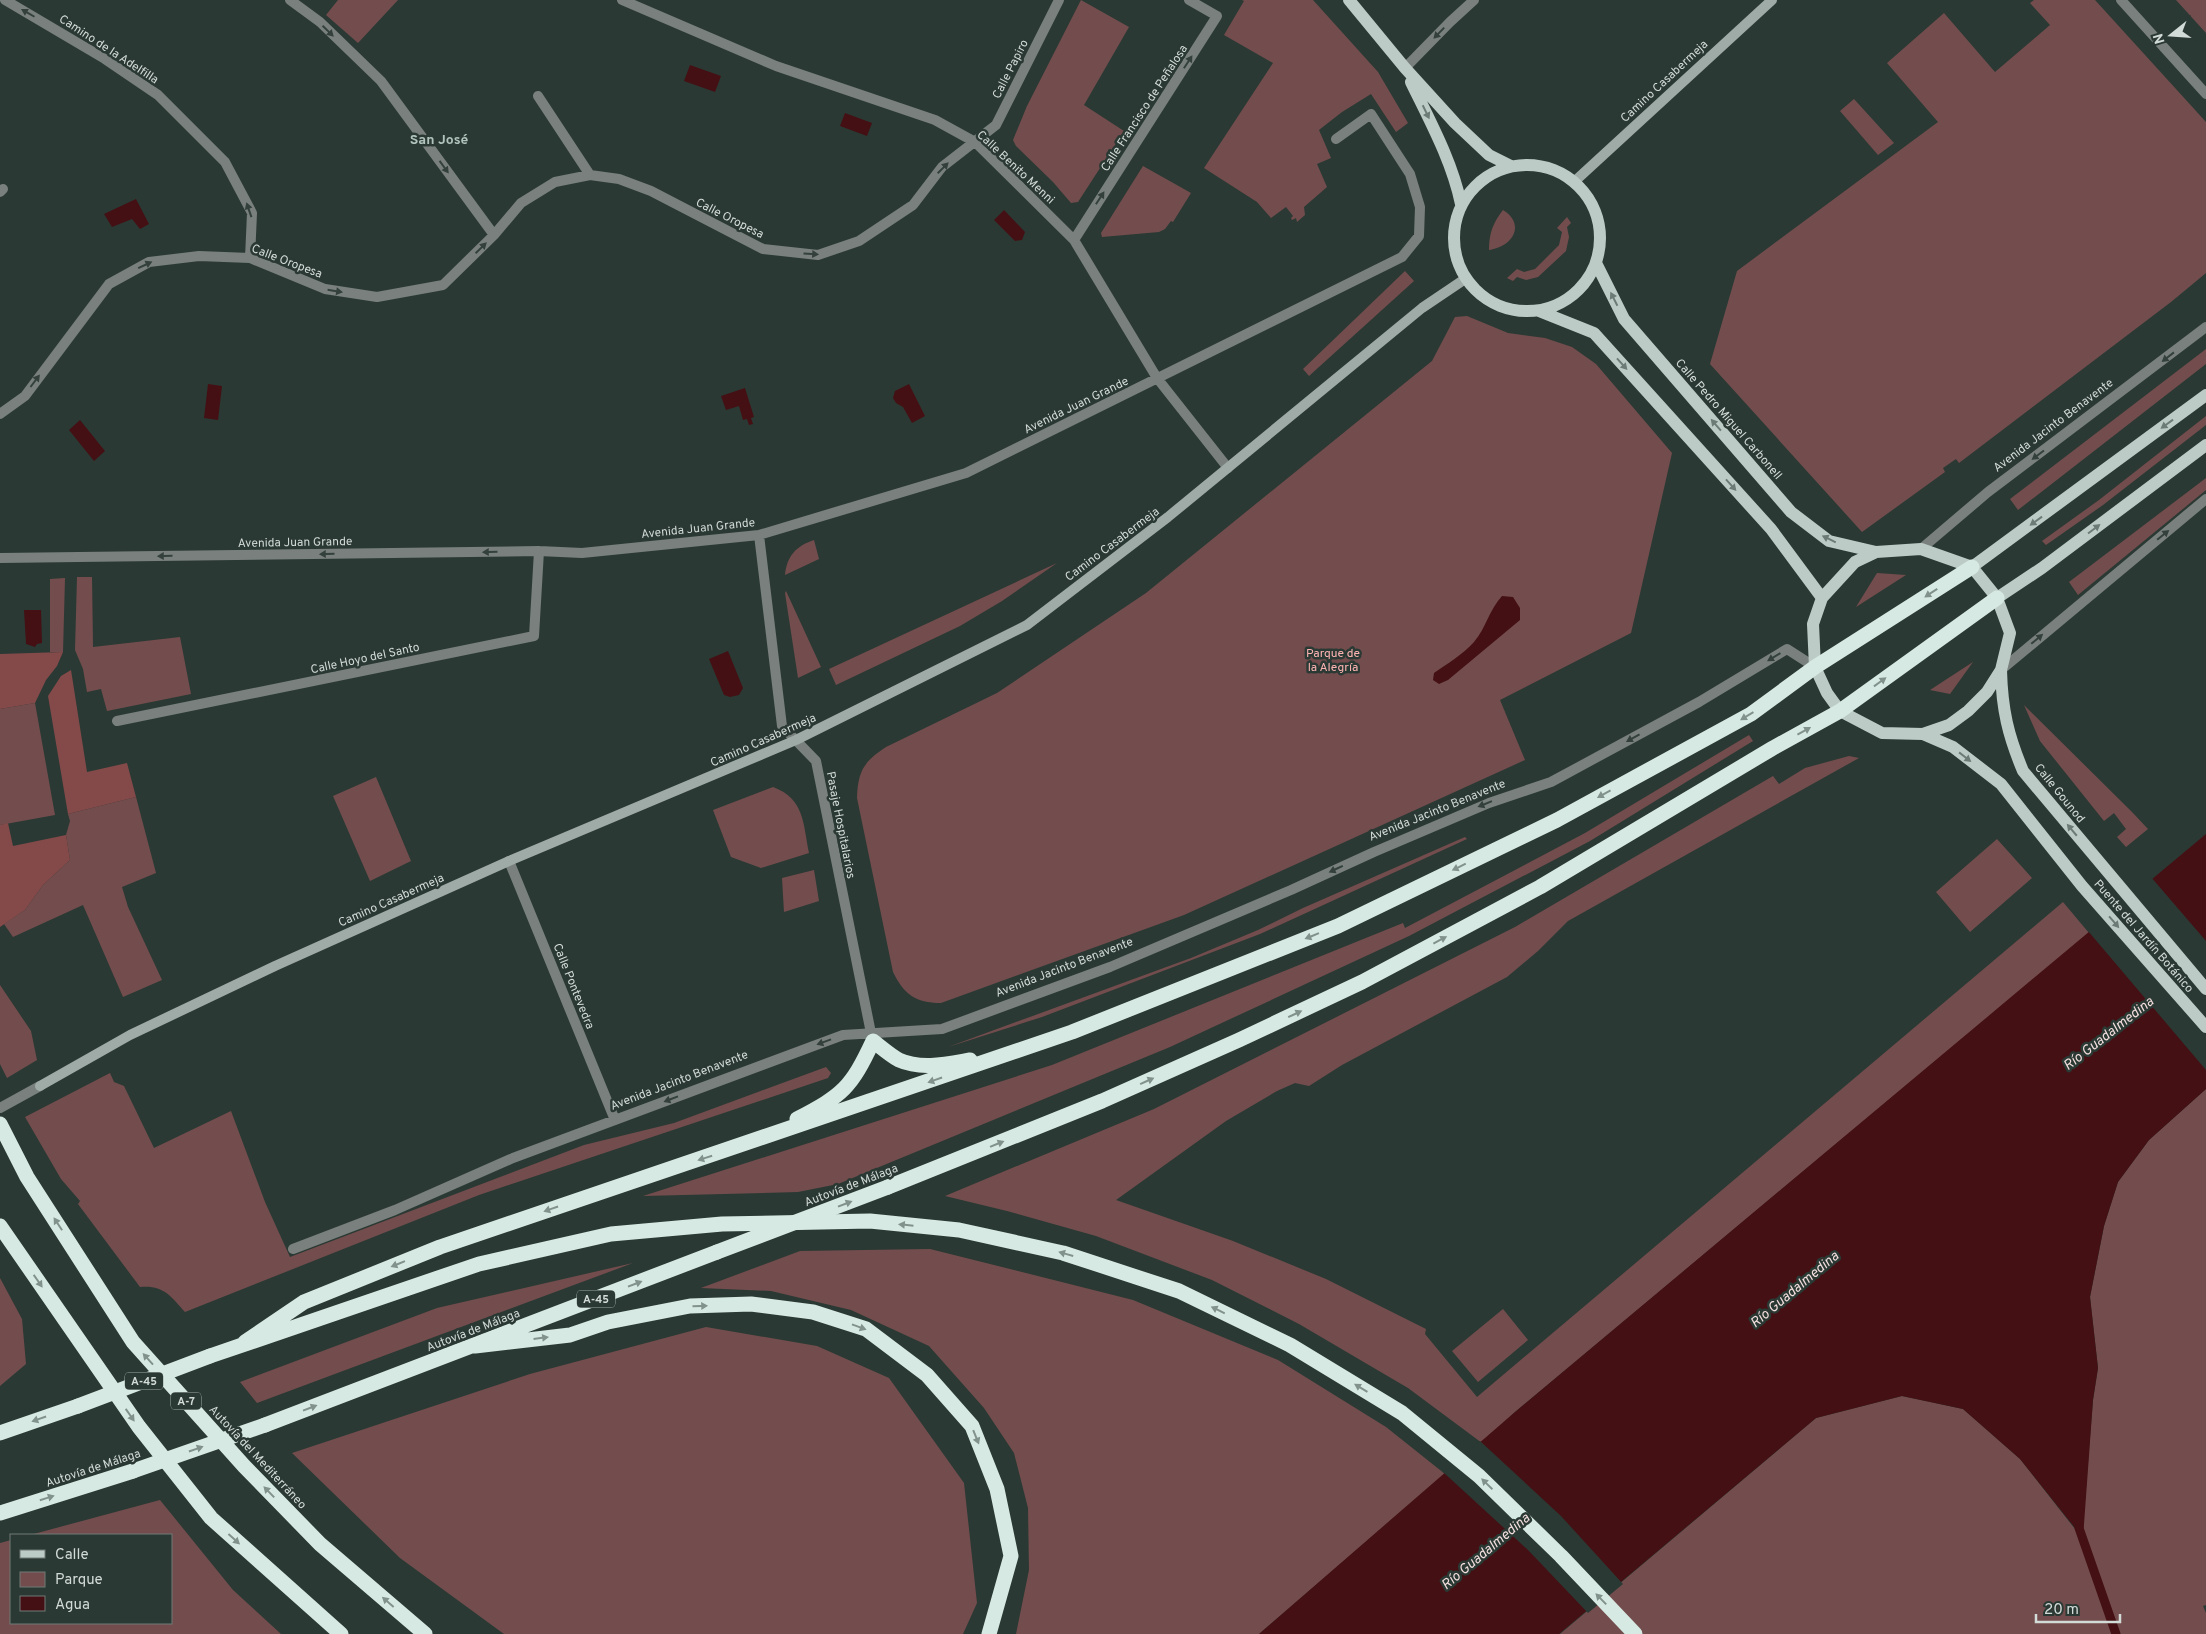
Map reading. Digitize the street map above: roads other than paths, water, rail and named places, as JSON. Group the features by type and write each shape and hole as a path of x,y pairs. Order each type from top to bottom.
{"highway":[{"path":"245,1342 304,1302 440,1247 612,1187 751,1143 1072,1032 1338,926 1590,802 1751,714 1815,668 1972,567"},
{"path":"1840,711 1997,598"},
{"name":"Autovía de Málaga","path":"0,1513 133,1471 265,1425 888,1187 1102,1101 1239,1040 1362,982 1540,887 1773,748 1840,711"},
{"path":"751,1143 837,1097 850,1083 872,1037 899,1060 935,1066 1014,1052"},
{"name":"Autovía del Mediterráneo","path":"0,1124 27,1176 133,1342 244,1466 320,1544 425,1634"},
{"path":"245,1342 479,1264 611,1234 722,1224 870,1221 959,1230 1063,1252 1179,1290 1290,1345 1402,1414 1479,1476 1561,1556 1635,1634"},
{"path":"0,1226 139,1427 211,1518 340,1634"},
{"path":"475,1346 570,1335 608,1322 690,1306 751,1304 813,1312 866,1329 927,1375 972,1426 997,1489 1011,1556 988,1634"},
{"name":"A-45","path":"0,1433 78,1406 245,1342"}],"main road":[{"path":"1349,0 1404,68 1468,135 1489,155 1511,166"},
{"name":"Camino Casabermeja","path":"1575,182 1772,0"},
{"path":"1404,68 1444,153 1457,186 1461,204"},
{"path":"1531,163 1560,171 1575,182 1594,205 1601,238 1596,263 1577,292 1563,302 1539,311 1517,311 1492,303 1465,279 1457,262 1453,237 1461,204 1476,183 1505,167 1531,163"},
{"name":"Calle Pedro Miguel Carbonell","path":"1596,263 1624,319 1791,512 1828,541 1876,552"},
{"name":"Camino Casabermeja","path":"40,1086 130,1035 275,966 509,861 796,740 1027,625 1228,468 1422,308 1465,279"},
{"path":"1539,311 1594,333 1772,529 1822,598"},
{"path":"1972,567 2206,395"},
{"path":"1997,598 2042,568 2206,445"},
{"path":"1921,549 1972,567 1997,598 2010,633 2000,670 1987,692 1968,712 1949,725 1923,734 1882,733 1840,711 1826,693 1815,668 1813,624 1822,598 1855,562 1876,552 1921,549"},
{"name":"Calle Gounod","path":"2000,670 2002,701 2009,737 2023,771 2103,868"},
{"name":"Puente del Jardín Botánico","path":"1923,734 1953,747 2001,784 2082,886 2206,1027"},
{"name":"Puente del Jardín Botánico","path":"2103,868 2206,989"}],"street":[{"name":"Camino de la Adelfilla","path":"5,0 105,59 158,95 225,162 252,213 250,258"},
{"path":"290,0 320,22 381,81 494,235"},
{"name":"Calle Benito Menni","path":"622,0 776,66 934,120 974,142 1074,240 1157,378 1228,468"},
{"name":"Calle Papiro","path":"974,142 996,125 1059,0"},
{"name":"Calle Francisco de Peñalosa","path":"1074,240 1217,16 1189,0"},
{"path":"1404,68 1474,0"},
{"path":"2121,0 2206,94"},
{"path":"538,96 590,175"},
{"name":"Avenida Juan Grande","path":"0,558 582,553 760,535 966,473 1402,257 1419,236 1420,207 1410,174 1371,114 1336,139"},
{"name":"Calle Oropesa","path":"0,414 25,396 109,284 149,262 199,256 250,258 326,289 377,297 443,285 494,235 521,203 555,182 590,175 619,179 651,191 763,250 818,255 860,241 913,205 942,167 974,142"},
{"name":"Avenida Jacinto Benavente","path":"1921,549 1988,492 2206,327"},
{"path":"2000,670 2206,499"},
{"name":"Pasaje Hospitalarios","path":"760,535 782,726 816,761 872,1037"},
{"name":"Calle Hoyo del Santo","path":"117,721 534,636 539,552"},
{"name":"Avenida Jacinto Benavente","path":"293,1249 395,1210 513,1158 843,1035 872,1037 942,1028 1110,967 1489,803 1550,782 1699,702 1787,649 1815,668"},
{"name":"Calle Pontevedra","path":"509,861 614,1120"},
{"name":"Camino Casabermeja","path":"0,1108 40,1086"}],"water":[{"path":"690,65 721,76 715,92 684,81"},
{"path":"845,113 872,123 867,136 840,126"},
{"path":"136,199 149,224 140,229 132,219 112,227 104,214"},
{"path":"1004,210 1025,232 1022,240 1015,241 994,220"},
{"path":"208,384 222,386 218,420 204,418"},
{"path":"909,384 925,416 912,423 903,407 896,403 893,398 895,391"},
{"path":"745,388 754,417 751,418 753,424 749,425 747,419 743,420 739,406 726,410 721,396"},
{"path":"80,420 105,451 94,461 69,430"},
{"path":"1502,596 1513,597 1520,608 1520,620 1448,680 1439,684 1433,680 1434,673 1460,655 1474,642"},
{"path":"24,610 41,610 42,643 37,644 35,647 26,644"},
{"path":"728,651 743,688 739,695 730,697 724,695 709,659"},
{"name":"Río Guadalmedina","path":"2206,834 2206,1089 2149,1140 2118,1182 2104,1226 2090,1297 2098,1368 2093,1400 2083,1538 2020,1459 1963,1409 1902,1396 1816,1418 1559,1634 1259,1634 1515,1412"}],"waterway":[{"path":"2079,1528 2116,1634"}],"district":[{"name":"San José","path":"439,139"}],"park label":[{"name":"Parque de la Alegría","path":"1333,660"}]}
